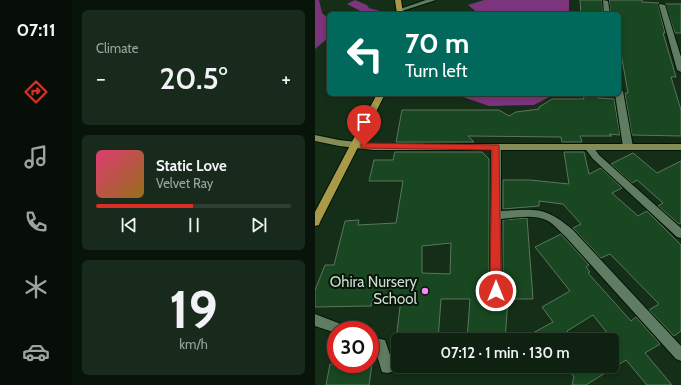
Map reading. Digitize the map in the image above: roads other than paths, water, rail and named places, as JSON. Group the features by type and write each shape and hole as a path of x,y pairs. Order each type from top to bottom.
{"main road":[{"path":"398,0 400,12"},
{"path":"315,222 380,96"}],"street":[{"path":"400,12 433,0"},
{"path":"605,1 607,12"},
{"path":"662,5 681,70"},
{"path":"620,96 628,147"},
{"path":"315,138 355,145 681,147"},
{"path":"496,147 496,306"},
{"path":"589,147 596,157 681,234"},
{"path":"495,214 548,216 556,221 569,233 681,355"},
{"path":"315,320 327,324"},
{"path":"379,344 387,367"}],"place":[{"name":"Ohira Nursery School","path":"425,291"}]}
